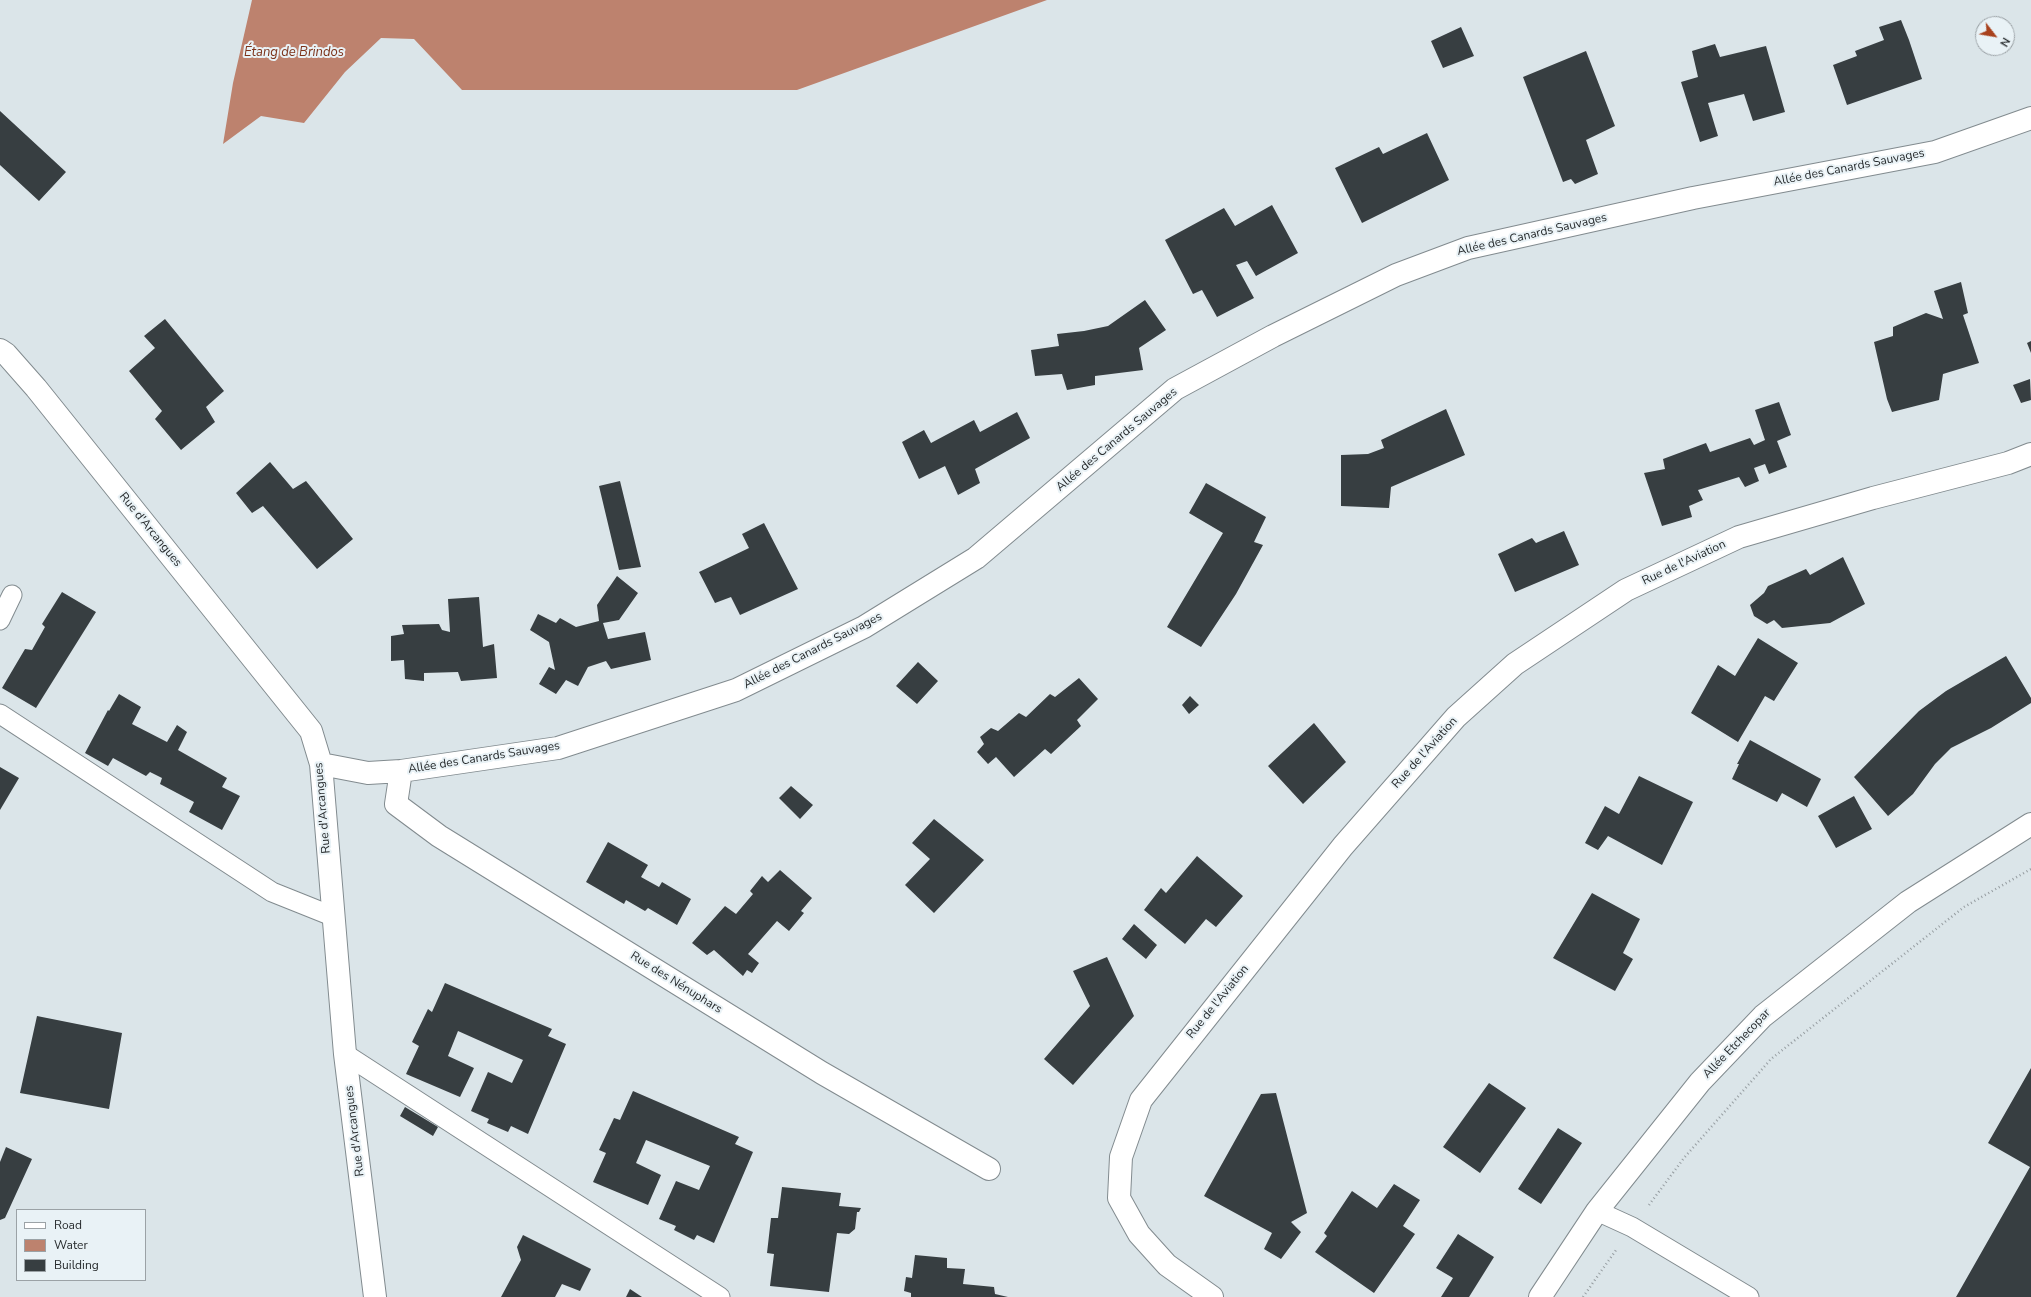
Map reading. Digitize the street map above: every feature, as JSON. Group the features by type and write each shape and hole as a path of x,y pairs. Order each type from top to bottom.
{"street":[{"name":"Allée des Canards Sauvages","path":"321,764 368,773 401,772 558,748 736,690 864,627 976,558 1175,389 1272,336 1396,275 1476,246 1693,198 1935,152 2031,118"},
{"name":"Rue d'Arcangues","path":"3,352 36,388 311,732 321,764 332,916 345,1054 374,1297"},
{"name":"Rue de l'Aviation","path":"1212,1297 1168,1264 1143,1240 1119,1198 1121,1157 1141,1100 1343,846 1456,717 1515,664 1626,590 1739,537 1873,498 2008,463 2031,454"},
{"name":"Rue des Nénuphars","path":"401,772 396,804 439,836 822,1073 989,1169"},
{"name":"Allée Etchecopar","path":"1540,1297 1597,1211 1700,1082 1763,1016 1908,902 2031,824"}],"lane":[{"path":"0,620 12,596"},
{"path":"0,714 272,892 332,916"},
{"path":"345,1054 720,1297"},
{"path":"1597,1211 1632,1227 1749,1297"}],"path":[{"path":"1583,1297 1632,1227 1684,1158 1771,1059 1964,907 2031,869"}],"water":[{"name":"Étang de Brindos","path":"252,0 1047,0 797,90 462,90 414,39 381,38 345,72 304,123 261,116 223,144 233,83"}],"building":[{"path":"1901,20 1922,79 1847,105 1833,65 1857,56 1855,51 1884,40 1879,27"},
{"path":"1461,27 1474,56 1443,68 1431,41"},
{"path":"1715,44 1720,57 1766,46 1785,112 1753,121 1744,94 1708,103 1718,136 1700,142 1681,82 1698,77 1692,51"},
{"path":"1586,51 1615,126 1586,140 1598,174 1575,184 1571,179 1563,182 1523,77"},
{"path":"0,111 66,172 39,201 0,165"},
{"path":"1427,133 1449,180 1362,223 1335,168 1379,147 1383,154"},
{"path":"1272,205 1298,253 1256,276 1247,261 1236,265 1254,298 1217,317 1202,290 1193,294 1165,240 1224,208 1235,226"},
{"path":"1961,282 1968,313 1963,315 1979,363 1943,374 1939,400 1892,412 1887,399 1874,342 1893,336 1893,327 1926,313 1943,319 1934,291"},
{"path":"1145,300 1166,330 1139,348 1143,370 1095,376 1095,385 1067,390 1062,374 1035,376 1031,350 1059,346 1057,334 1084,331 1108,326"},
{"path":"165,319 224,391 206,407 215,422 181,450 155,419 162,411 129,371 155,348 144,336"},
{"path":"2031,341 2031,353 2027,343"},
{"path":"2030,379 2031,400 2021,403 2013,385"},
{"path":"1779,402 1791,435 1777,441 1787,467 1769,474 1765,464 1754,468 1759,481 1745,487 1739,477 1698,490 1703,500 1689,506 1692,517 1662,526 1644,473 1665,469 1663,459 1706,443 1710,452 1750,438 1754,445 1765,440 1755,410"},
{"path":"1446,409 1465,455 1391,487 1389,508 1341,506 1341,455 1368,454 1384,448 1381,440"},
{"path":"1017,412 1030,438 975,469 980,483 958,495 945,466 919,479 902,442 924,430 931,443 974,420 980,432"},
{"path":"270,462 293,489 306,481 353,539 317,569 263,506 252,513 236,493"},
{"path":"620,481 641,567 619,570 599,486"},
{"path":"1206,483 1266,517 1254,542 1263,545 1236,594 1201,647 1167,627 1223,533 1189,513"},
{"path":"764,523 798,589 740,615 731,597 715,603 699,572 749,548 742,534"},
{"path":"1564,531 1579,565 1515,592 1498,554 1532,538 1536,543"},
{"path":"1843,557 1865,604 1830,623 1782,628 1774,620 1767,624 1754,616 1750,605 1764,593 1768,586 1806,569 1810,575"},
{"path":"617,576 638,593 619,620 603,623 608,639 645,632 651,660 611,669 606,661 588,667 578,686 566,680 556,694 539,684 549,667 555,670 549,642 530,630 538,614 556,623 560,618 576,627 599,621 597,605"},
{"path":"62,592 96,612 36,708 2,688 25,649 32,650 45,627 42,624"},
{"path":"479,597 483,647 494,644 497,678 461,681 458,672 424,673 424,681 405,679 404,660 391,661 391,636 404,634 402,625 439,624 442,630 450,632 448,599"},
{"path":"1758,638 1798,663 1774,701 1765,696 1738,742 1691,713 1718,665 1735,676"},
{"path":"2006,656 2031,698 2031,703 1991,728 1951,748 1935,764 1913,794 1888,816 1854,777 1919,711 1946,691"},
{"path":"918,662 938,681 917,704 896,686"},
{"path":"1079,678 1098,699 1077,720 1081,726 1051,754 1045,749 1014,777 996,757 988,764 977,752 984,744 980,737 991,728 998,731 1019,713 1026,717 1050,694 1055,697"},
{"path":"119,694 141,707 132,724 167,742 177,725 187,732 178,750 227,778 222,787 240,796 222,830 189,812 194,802 160,784 162,778 150,772 146,776 113,758 108,766 85,753 108,710 109,711"},
{"path":"1190,696 1199,705 1189,714 1182,705"},
{"path":"1314,723 1346,762 1303,804 1268,766"},
{"path":"1750,740 1821,779 1807,807 1782,793 1777,802 1732,779 1739,764 1737,764"},
{"path":"0,767 19,778 0,810"},
{"path":"1639,776 1693,802 1662,865 1608,836 1598,850 1585,843 1605,806 1619,814"},
{"path":"791,786 813,805 800,819 779,798"},
{"path":"1854,796 1872,829 1836,848 1818,816"},
{"path":"934,819 984,860 934,913 905,885 930,859 912,843"},
{"path":"608,842 648,865 641,877 659,887 662,882 691,899 677,925 648,908 645,911 626,900 624,904 586,882"},
{"path":"1197,856 1243,896 1216,927 1206,919 1185,944 1144,910 1161,888 1166,893"},
{"path":"780,870 812,898 801,911 804,913 789,931 777,921 748,954 759,963 752,973 747,970 743,976 714,950 707,955 692,943 725,906 736,914 753,894 750,891 762,876 768,882"},
{"path":"1592,893 1640,919 1623,953 1633,959 1615,991 1553,958"},
{"path":"1134,924 1157,945 1146,959 1122,939"},
{"path":"1107,957 1134,1016 1073,1085 1044,1059 1090,1006 1073,971"},
{"path":"445,983 552,1029 548,1036 566,1044 528,1134 511,1126 508,1132 487,1123 489,1119 471,1111 488,1072 512,1083 523,1060 458,1031 448,1056 474,1068 460,1097 406,1074 419,1046 412,1042 428,1009 432,1012"},
{"path":"37,1016 122,1033 109,1109 20,1093"},
{"path":"2031,1068 2031,1297 1956,1297 2030,1167 1988,1143"},
{"path":"1489,1083 1526,1108 1480,1173 1443,1147"},
{"path":"633,1091 739,1137 735,1144 753,1152 714,1243 697,1235 694,1240 674,1230 676,1226 659,1219 676,1181 699,1190 710,1166 646,1140 636,1163 661,1175 648,1205 593,1182 606,1153 599,1150 614,1118 620,1120"},
{"path":"1276,1093 1307,1213 1291,1222 1301,1232 1281,1259 1264,1249 1272,1233 1204,1196 1261,1094"},
{"path":"405,1107 438,1127 433,1136 400,1116"},
{"path":"1558,1128 1582,1143 1541,1204 1518,1189"},
{"path":"6,1147 32,1159 5,1218 0,1220 0,1162"},
{"path":"1394,1184 1420,1200 1403,1226 1415,1234 1374,1293 1315,1252 1327,1236 1324,1233 1352,1191 1377,1208"},
{"path":"782,1187 841,1193 839,1206 861,1208 859,1212 857,1212 855,1229 849,1234 837,1233 829,1292 770,1286 774,1254 767,1253 771,1218 778,1218"},
{"path":"1458,1234 1494,1257 1469,1297 1441,1297 1453,1278 1436,1268"},
{"path":"523,1235 591,1269 580,1291 562,1284 555,1297 501,1297 521,1260 517,1247"},
{"path":"915,1255 947,1258 947,1268 965,1269 963,1284 994,1287 995,1294 1008,1297 911,1297 911,1293 904,1291 906,1277 912,1278"},
{"path":"630,1289 642,1297 626,1297"}]}
